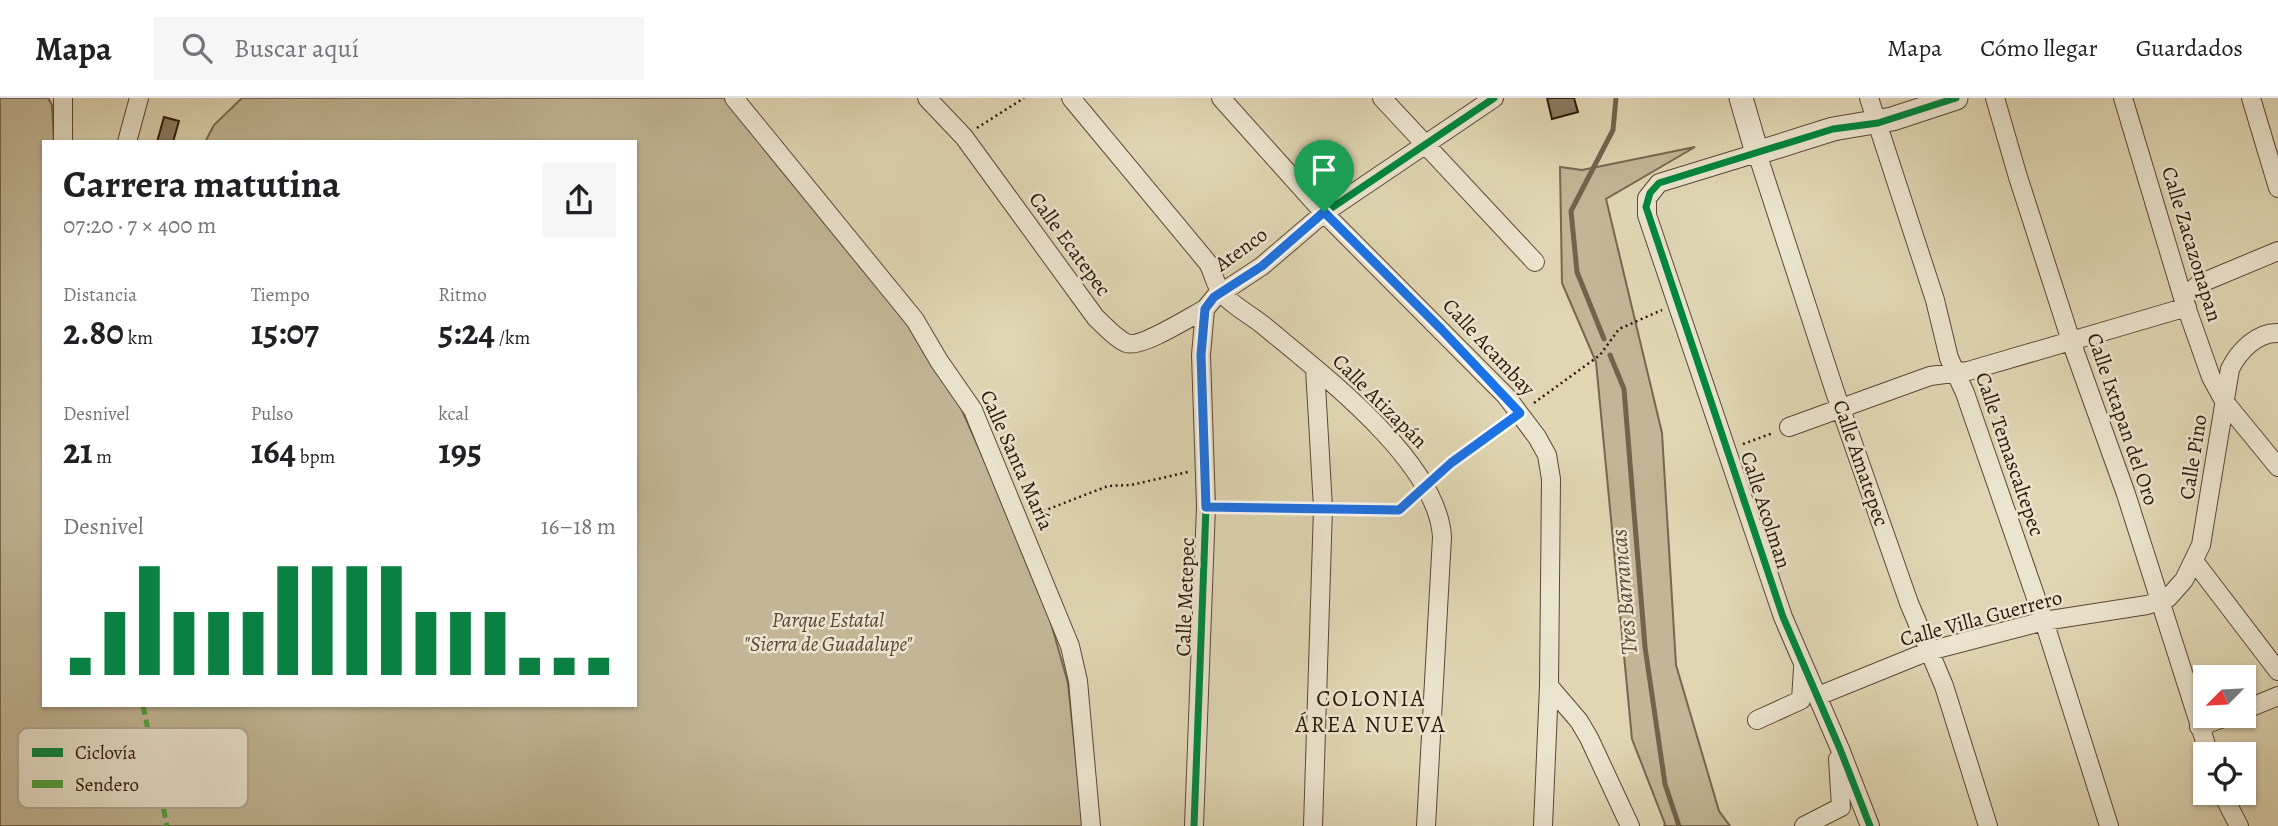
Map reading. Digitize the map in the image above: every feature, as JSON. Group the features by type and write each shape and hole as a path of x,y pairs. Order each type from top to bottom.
{"street":[{"path":"63,98 63,140"},
{"path":"128,140 139,98"},
{"name":"Calle Santa María","path":"734,98 915,320 973,410 1070,646 1078,681 1091,826"},
{"name":"Calle Ecatepec","path":"927,98 964,137 1091,313 1120,339 1126,343 1140,343 1205,309"},
{"name":"Calle Atizapán","path":"1071,98 1208,263 1221,292 1315,368 1375,424 1426,486 1441,520 1442,537 1426,826"},
{"name":"Calle Acambay","path":"1221,98 1324,212 1451,339 1520,413 1547,455 1552,478 1549,686 1543,826"},
{"path":"1381,98 1535,262"},
{"name":"Atenco","path":"1221,292 1262,266 1324,212 1425,147 1494,98"},
{"name":"Calle Amatepec","path":"1741,98 1757,153 1909,603 1960,731 1988,826"},
{"name":"Calle Temascaltepec","path":"1869,98 1935,300 1949,358 1957,373 2044,621 2109,826"},
{"path":"1757,153 1833,129 1878,123 1956,98"},
{"name":"Calle Ixtapan del Oro","path":"1996,98 2018,177 2071,341 2162,601 2193,707"},
{"name":"Calle Zacazonapan","path":"2123,98 2185,303 2211,377 2224,401 2278,467"},
{"path":"2251,98 2278,188"},
{"name":"Calle Acolman","path":"1757,153 1659,183 1647,198 1647,215 1783,617 1840,748 1870,826"},
{"path":"1789,428 1842,406 1930,376 1957,373 2071,341 2185,303 2193,287 2278,251"},
{"path":"1205,309 1221,292"},
{"name":"Calle Metepec","path":"1194,826 1206,507 1201,355 1205,309"},
{"name":"Calle Pino","path":"2162,601 2176,590 2194,561 2205,527 2227,379 2235,360 2257,339 2266,334 2278,333"},
{"path":"1313,826 1323,508 1315,368"},
{"path":"2194,561 2278,671"},
{"name":"Calle Villa Guerrero","path":"1818,696 1930,651 2044,621 2162,601"},
{"path":"1757,720 1801,701 1803,662"},
{"path":"1549,686 1579,721 1589,738 1630,826"},
{"path":"2256,705 2278,696"},
{"path":"1804,826 1841,807 1843,795 1838,765 1840,748"},
{"path":"2228,805 2236,822"}],"path":[{"path":"964,137 1024,98"},
{"path":"1206,507 1399,510 1451,463 1600,355 1619,329 1678,303"},
{"path":"1728,450 1789,428"},
{"path":"1020,520 1108,486 1131,485 1205,468"}],"green space":[{"name":"Parque Estatal \"Sierra de Guadalupe\"","path":"0,98 48,98 52,105 54,140 42,140 42,707 637,707 637,140 206,140 214,125 242,98 736,98 879,277 953,390 1041,588 1068,683 1083,826 0,826"},
{"path":"1695,147 1606,199 1662,433 1676,665 1719,811 1730,826 1664,826 1632,739 1596,362 1562,283 1560,167 1582,170"}],"building":[{"path":"1547,98 1574,98 1578,112 1552,119"},
{"path":"164,117 179,121 174,140 158,140"}],"waterway":[{"name":"Tres Barrancas","path":"1604,339 1577,272 1571,211 1613,130 1616,98"},
{"name":"Tres Barrancas","path":"1610,355 1624,389 1645,647 1665,784 1679,826"}],"marked path":[{"path":"143,707 148,728"},
{"path":"163,808 167,826"}],"cycle path":[{"path":"1194,826 1206,507 1201,355 1205,309 1215,297 1262,266 1324,213 1494,98"},
{"path":"1870,826 1783,617 1646,207 1650,193 1659,183 1833,129 1878,123 1956,98"}],"district":[{"name":"COLONIA ÁREA NUEVA","path":"1371,711"}],"route":[{"path":"1324,212 1442,330 1520,413 1451,463 1399,510 1206,507 1201,355 1205,309 1214,297 1262,266 1324,212"}]}
